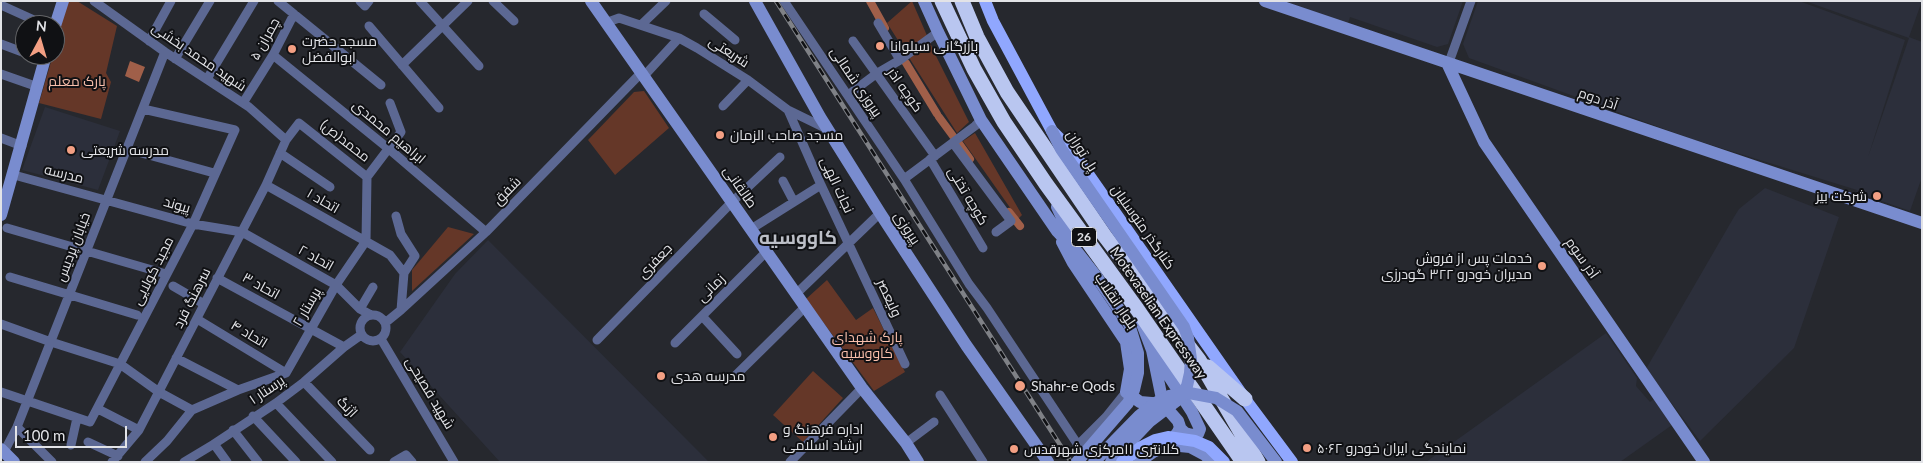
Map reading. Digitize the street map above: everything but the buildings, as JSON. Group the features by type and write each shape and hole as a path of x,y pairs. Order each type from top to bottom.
{"highway":[{"name":"Motevaselian Expressway","path":"962,1 977,37 1007,92 1104,235 1199,360 1258,462"},
{"path":"974,1 1007,92"},
{"name":"Motevaselian Expressway","path":"942,3 974,69 1000,115 1046,184 1137,309 1243,462"},
{"path":"1199,360 1246,399"}],"main road":[{"name":"کنارگذر متوسلیان","path":"984,1 1052,131 1072,150 1292,462"},
{"path":"1122,462 1141,447 1155,440 1168,437 1195,441 1209,447 1224,462"}],"street":[{"path":"59,15 63,1"},
{"name":"شهید محمد بخشی","path":"94,1 164,52 243,103 286,140"},
{"path":"149,40 171,1"},
{"path":"176,59 210,1"},
{"path":"206,79 254,1"},
{"path":"278,1 381,85"},
{"path":"360,1 365,6 369,1"},
{"path":"420,1 479,66"},
{"path":"402,65 468,1"},
{"path":"493,1 514,21"},
{"name":"طالقانی","path":"591,1 608,22 862,388 906,443 918,462"},
{"path":"641,25 666,1"},
{"name":"پیروزی","path":"755,1 828,130 880,213 966,345 1048,462"},
{"name":"پیروزی شمالی","path":"784,1 904,178 969,284 1089,461 1163,404"},
{"path":"924,1 982,120 1057,231 1096,276 1129,324 1138,353 1138,373 1134,390 1128,403 1078,462"},
{"path":"990,1 993,21"},
{"name":"آذر دوم","path":"1265,1 1448,65 1922,223"},
{"path":"1448,65 1471,1"},
{"path":"1,5 24,15"},
{"name":"چمران ۵","path":"243,103 294,14"},
{"path":"704,14 735,40"},
{"name":"شریعتی","path":"608,22 619,18 679,38 748,80 788,110 828,130"},
{"path":"878,23 900,60"},
{"path":"369,26 439,108"},
{"path":"848,95 938,32"},
{"name":"شفق","path":"385,323 486,232 679,38"},
{"name":"کوچه اذر","path":"853,41 932,158"},
{"path":"1,44 15,49"},
{"name":"خیابان پردیس","path":"2,450 18,427 164,52"},
{"name":"ابراهیم محمدی","path":"272,55 389,149 486,232"},
{"path":"1,216 4,195 14,175 44,65"},
{"name":"آذر سوم","path":"1448,65 1484,142 1704,462"},
{"path":"1,74 38,87"},
{"path":"723,106 748,80"},
{"path":"366,241 367,176 401,132 390,103"},
{"name":"مجید کولایی","path":"77,418 90,422 98,409 192,224 235,130 143,109"},
{"name":"نجات الهی","path":"788,110 849,244"},
{"path":"904,178 982,120"},
{"name":"محمد(ص)","path":"286,140 299,123 367,176"},
{"name":"پل توران","path":"1052,131 1061,149 1184,327 1188,338 1191,359 1190,372 1187,386 1179,399 1149,422 1111,462"},
{"path":"1,138 22,146"},
{"name":"سرهنگ فرد","path":"115,459 139,430 266,185 286,140"},
{"path":"953,142 1011,221 996,232"},
{"path":"127,149 214,173"},
{"path":"280,153 330,187"},
{"name":"جعفری","path":"597,340 732,202 780,157"},
{"name":"کوچه تختی","path":"932,158 983,248"},
{"name":"مدرسه","path":"14,175 106,199"},
{"path":"783,181 794,202"},
{"path":"1046,184 1078,253"},
{"name":"اتحاد ۱","path":"266,185 390,255 404,272"},
{"path":"751,229 821,185"},
{"name":"پیوند","path":"106,199 192,224 242,232"},
{"path":"796,294 880,213"},
{"path":"396,216 401,234 416,256 404,272 401,310"},
{"path":"7,228 166,274"},
{"name":"بلوار انقلاب","path":"1057,231 1073,263 1126,342 1130,369 1126,392"},
{"name":"اتحاد ۲","path":"242,232 336,285 360,309 370,315"},
{"name":"پرستار ۲","path":"286,373 336,285 366,241"},
{"name":"ولیعصر","path":"849,244 905,364"},
{"name":"زمانی","path":"675,343 766,252"},
{"path":"10,277 137,315"},
{"name":"اتحاد ۳","path":"217,278 344,347"},
{"path":"173,286 204,304"},
{"path":"360,309 373,287"},
{"path":"736,375 805,307"},
{"path":"1137,309 1152,350 1163,404 1178,421 1185,433 1192,436 1198,434 1200,429 1192,412 1152,350"},
{"path":"370,315 379,317 385,323 386,331 381,339 373,342 368,341 361,335 361,323 363,319 370,315"},
{"path":"702,316 737,354"},
{"name":"اتحاد ۴","path":"197,319 286,373"},
{"path":"1,324 120,364 159,392 192,410"},
{"name":"پرستار ۱","path":"184,462 276,403 361,335"},
{"name":"شهید فصیحی","path":"381,339 454,462"},
{"path":"176,358 238,390"},
{"path":"145,462 178,430 192,410 238,390 286,373"},
{"name":"اژنگ","path":"304,382 370,450"},
{"path":"790,462 862,388"},
{"path":"1,392 77,418 71,445"},
{"path":"1078,445 1106,417 1126,392 1140,402 1163,404"},
{"path":"1094,462 1139,416 1155,404 1169,396 1189,394 1216,398 1237,411 1276,462"},
{"path":"940,395 983,462"},
{"path":"276,403 332,462"},
{"path":"98,409 139,430"},
{"path":"254,416 296,462"},
{"path":"906,443 934,422"},
{"path":"18,427 52,462"},
{"path":"1146,462 1168,445 1180,427"},
{"path":"233,430 258,462"},
{"path":"88,442 115,459"},
{"path":"214,444 228,462"},
{"path":"1139,462 1153,452 1168,445 1190,447 1212,462"},
{"path":"2,450 14,462"},
{"path":"394,462 406,455 412,462"}],"shaded area":[{"path":"1281,1 1463,1 1448,44 1437,47 1350,17 1348,24"},
{"path":"1478,1 1799,1 1905,40 1868,157 1909,38 1805,1 1922,1 1909,37 1922,42 1922,177 1910,211 1856,192 1857,190 1692,139 1469,58 1463,44"},
{"path":"130,61 145,67 139,82 125,76"},
{"name":"مدرسه شریعتی","path":"45,107 120,131 98,190 22,170"},
{"path":"1765,188 1839,217 1794,348 1700,441 1646,369 1739,209"},
{"path":"488,240 709,462 500,462 400,352 455,274"},
{"path":"1606,333 1637,378 1636,386 1650,402 1654,399 1672,425 1620,462 1426,462"}],"green space":[{"name":"پارک معلم","path":"68,1 77,1 117,26 106,73 111,82 101,119 39,103 50,65 65,65 64,15"},
{"path":"912,1 935,54 969,122 957,133 887,23"},
{"path":"644,91 669,128 615,175 588,140 634,92"},
{"path":"975,133 1022,215 1018,219 963,141"},
{"path":"448,227 474,234 412,291 412,270"},
{"name":"پارک شهدای کاووسیه","path":"827,280 856,320 873,308 905,372 874,391 806,299"},
{"path":"813,371 843,398 803,442 773,415"}],"waterway":[{"path":"870,1 885,28"},
{"path":"906,63 937,114"},
{"path":"939,117 953,136"},
{"path":"958,142 970,159"},
{"path":"1009,212 1020,226"}],"railway":[{"path":"776,1 1071,462"}],"place":[{"name":"بازرگانی سیلوانا","path":"880,46"},
{"name":"مسجد حضرت ابوالفضل","path":"292,49"},
{"name":"مسجد صاحب الزمان","path":"720,135"},
{"name":"مدرسه شریعتی","path":"71,150"},
{"name":"شرکت بیز","path":"1877,196"},
{"name":"خدمات پس از فروش مدیران خودرو ۳۲۲ گودرزی","path":"1542,266"},
{"name":"مدرسه هدی","path":"661,376"},
{"name":"Shahr-e Qods","path":"1020,386"},
{"name":"اداره فرهنگ و ارشاد اسلامی","path":"773,437"},
{"name":"نمایندگی ایران خودرو ۵۰۶۲","path":"1307,448"},
{"name":"کلانتری ۱۱مرکزی شهرقدس","path":"1014,449"}],"district":[{"name":"کاووسیه","path":"798,238"}]}
